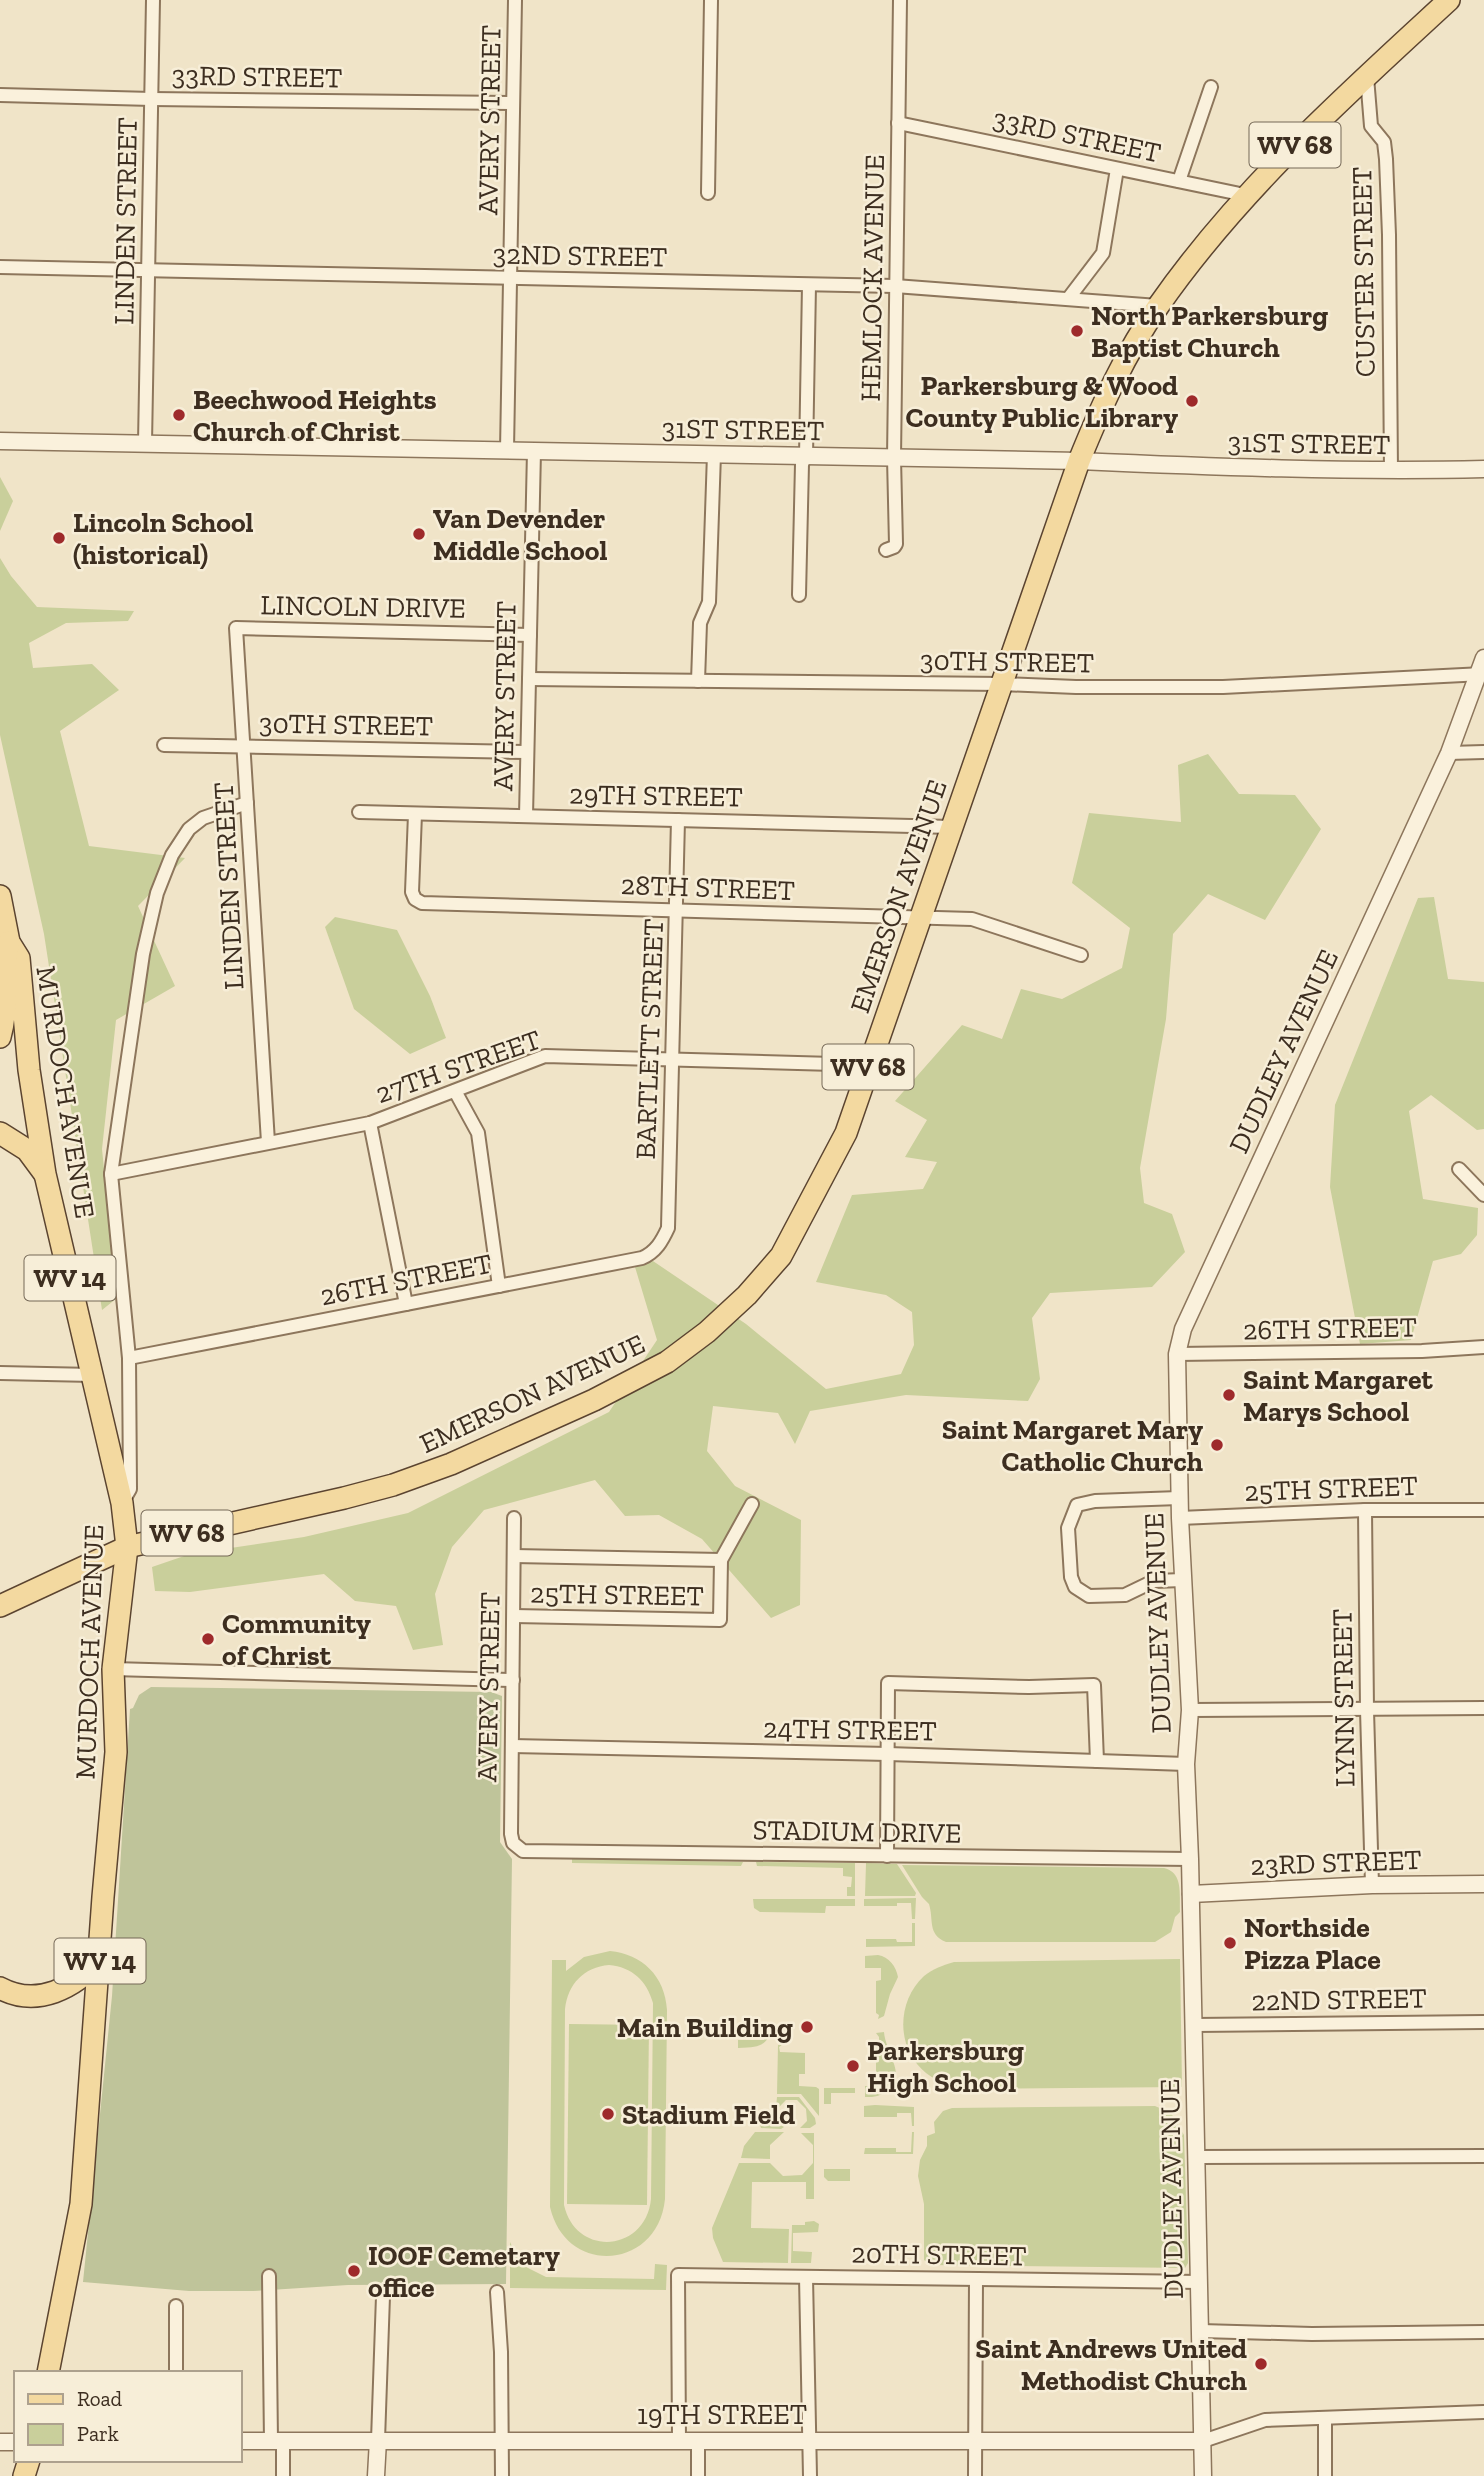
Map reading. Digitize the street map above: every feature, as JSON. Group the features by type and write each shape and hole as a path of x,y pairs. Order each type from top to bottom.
{"main road":[{"name":"EMERSON AVENUE","path":"127,1547 393,1485 520,1434 667,1362 707,1332 747,1295 781,1256 842,1143 1079,461 1104,399 1158,306 1245,195 1449,0"},
{"name":"MURDOCH AVENUE","path":"0,896 9,942 19,958 29,1070 45,1174 122,1503 127,1547 113,1669 116,1752 81,2204 48,2371"},
{"name":"MURDOCH AVENUE","path":"2,1032 7,989 4,961 9,942"},
{"path":"2,1032 29,1070"},
{"path":"0,1133 27,1150 45,1174"},
{"name":"WV 68","path":"0,1606 127,1547"},
{"path":"0,1988 21,1995 55,1993 82,1978 100,1959"}],"street":[{"name":"LINDEN STREET","path":"145,443 153,0"},
{"name":"AVERY STREET","path":"507,450 516,0"},
{"path":"708,193 711,0"},
{"name":"HEMLOCK AVENUE","path":"886,550 896,544 895,286 900,0"},
{"name":"CUSTER STREET","path":"1367,77 1371,126 1384,142 1386,161 1390,235 1391,471"},
{"path":"1179,181 1211,87"},
{"name":"33RD STREET","path":"0,95 513,103"},
{"name":"33RD STREET","path":"898,123 1245,195"},
{"path":"1068,299 1103,253 1117,169"},
{"name":"32ND STREET","path":"0,267 895,286 1158,306"},
{"path":"799,595 802,464 806,456 809,285"},
{"name":"31ST STREET","path":"0,441 1079,461 1243,469 1484,469"},
{"name":"AVERY STREET","path":"526,816 534,451"},
{"path":"698,681 700,623 709,602 714,454"},
{"name":"LINDEN STREET","path":"236,628 268,1142"},
{"name":"LINCOLN DRIVE","path":"236,628 530,635"},
{"name":"30TH STREET","path":"529,679 1223,687 1482,668"},
{"name":"DUDLEY AVENUE","path":"1203,2476 1191,1860 1186,1763 1190,1710 1179,1498 1177,1354 1183,1329 1450,753 1482,668"},
{"name":"30TH STREET","path":"164,745 527,752"},
{"path":"1450,753 1484,751"},
{"path":"122,1503 130,1489 129,1358 111,1174 143,954 158,893 172,855 189,829 203,818 247,803"},
{"name":"29TH STREET","path":"359,812 952,827"},
{"name":"28TH STREET","path":"415,814 412,892 415,899 422,903 972,919 1082,955"},
{"name":"BARTLETT STREET","path":"668,1217 678,820"},
{"name":"27TH STREET","path":"111,1174 370,1123 545,1056 869,1065"},
{"path":"455,1091 478,1133 499,1286"},
{"path":"370,1123 406,1304"},
{"path":"1459,1169 1484,1195"},
{"name":"26TH STREET","path":"129,1358 642,1258 662,1242 668,1228 668,1217"},
{"name":"26TH STREET","path":"1177,1354 1422,1351 1484,1347"},
{"path":"0,1373 93,1375"},
{"path":"1179,1498 1095,1501 1077,1505 1069,1528 1069,1540 1071,1577 1075,1587 1089,1596 1125,1595 1154,1581 1183,1580"},
{"path":"514,1556 721,1560 752,1504"},
{"name":"25TH STREET","path":"1180,1518 1365,1510 1484,1510"},
{"name":"LYNN STREET","path":"1365,1510 1372,1885"},
{"name":"AVERY STREET","path":"514,1518 511,1834 513,1843 523,1851"},
{"name":"25TH STREET","path":"513,1616 720,1620 721,1560"},
{"path":"113,1669 513,1680"},
{"path":"887,1856 888,1684 1094,1685 1097,1760"},
{"path":"1190,1710 1484,1708"},
{"name":"24TH STREET","path":"512,1746 1186,1763"},
{"name":"STADIUM DRIVE","path":"523,1851 1191,1860"},
{"name":"23RD STREET","path":"1191,1894 1372,1885 1484,1884"},
{"name":"22ND STREET","path":"1194,2025 1484,2022"},
{"path":"1197,2157 1484,2156"},
{"name":"20TH STREET","path":"679,2441 678,2275 1200,2282"},
{"path":"269,2276 277,2441 283,2476"},
{"path":"806,2277 810,2476"},
{"path":"975,2476 976,2279"},
{"path":"497,2292 502,2476"},
{"path":"376,2476 383,2296"},
{"path":"176,2306 176,2371"},
{"path":"1201,2331 1312,2334 1484,2332"},
{"path":"1203,2441 1265,2420 1484,2412"},
{"path":"1325,2418 1325,2476"},
{"name":"19TH STREET","path":"242,2441 1203,2441"},
{"path":"698,2441 698,2476"}],"green space":[{"path":"0,477 13,501 0,531"},
{"path":"0,558 37,607 134,611 128,621 66,623 29,643 33,668 92,664 119,690 60,731 89,846 185,858 138,906 175,986 116,1020 102,1149 117,1298 102,1310 44,934 0,735"},
{"path":"1208,754 1239,794 1295,795 1321,829 1265,920 1208,894 1173,934 1166,1019 1140,1168 1144,1203 1172,1214 1185,1252 1152,1287 1050,1293 1032,1318 1040,1379 1028,1401 906,1395 810,1411 795,1444 778,1413 713,1406 707,1451 735,1486 801,1520 800,1605 771,1618 702,1539 659,1515 625,1516 595,1480 484,1510 452,1547 435,1594 443,1645 413,1650 396,1606 355,1601 324,1574 190,1592 155,1591 152,1567 190,1554 304,1537 408,1513 609,1412 657,1340 635,1267 650,1259 746,1324 826,1389 901,1374 914,1345 912,1312 886,1295 816,1282 852,1195 923,1189 937,1162 905,1157 927,1120 895,1101 962,1025 1002,1039 1021,989 1062,999 1122,968 1130,928 1072,883 1089,813 1181,822 1178,765"},
{"path":"1434,897 1448,979 1484,982 1484,1129 1477,1130 1431,1095 1409,1111 1423,1199 1478,1208 1477,1235 1461,1254 1433,1261 1411,1340 1360,1344 1330,1187 1335,1105 1418,898"},
{"path":"335,917 397,930 430,996 446,1038 410,1054 354,1009 325,927"},
{"path":"151,1687 491,1692 502,1696 500,1842 512,1859 506,2284 348,2285 254,2291 189,2291 83,2282 112,1996 130,1709 139,1695"},
{"path":"572,1859 743,1862 741,1866 572,1863"},
{"path":"756,1862 855,1863 855,1896 847,1896 847,1887 851,1887 852,1877 843,1876 843,1868 757,1866"},
{"path":"866,1863 897,1864 916,1893 915,1896 865,1896"},
{"path":"902,1865 1164,1868 1178,1880 1180,1912 1175,1917 1171,1932 1155,1942 946,1942 936,1935 929,1904"},
{"path":"916,1898 915,1919 912,1919 911,1903 897,1903 897,1906 864,1906 864,1899"},
{"path":"753,1899 855,1899 855,1906 826,1906 825,1913 760,1912 754,1908"},
{"path":"912,1923 915,1923 915,1946 866,1947 866,1939 912,1942"},
{"path":"610,1951 642,1962 657,1977 667,2010 665,2199 659,2223 646,2240 630,2251 611,2256 592,2254 574,2245 559,2230 550,2207 552,1960 566,1960 566,1971 584,1957","holes":["600,1966 617,1966 631,1972 643,1982 653,2003 651,2199 646,2217 637,2230 610,2242 595,2240 582,2234 571,2222 564,2205 565,2009 570,1992 585,1973"]},
{"path":"878,1955 891,1963 898,1977 884,2016 878,2019 876,1981 881,1980 881,1968 865,1968 865,1956"},
{"path":"1180,1959 1182,2087 960,2087 926,2073 916,2063 905,2039 904,2012 915,1987 924,1976 950,1963"},
{"name":"Stadium Field","path":"569,2024 649,2025 647,2205 567,2204"},
{"path":"764,2029 775,2029 767,2040 756,2047 738,2048 738,2040 764,2040"},
{"path":"884,2032 896,2077 883,2094 865,2097 865,2086 880,2086 880,2074 876,2074 876,2042 879,2037 876,2033"},
{"path":"778,2045 782,2045 779,2047 780,2052 805,2053 805,2074 799,2074 799,2086 819,2089 819,2116 801,2094 777,2094"},
{"path":"824,2088 855,2088 855,2093 831,2093 831,2104 824,2104"},
{"path":"777,2097 799,2097 815,2118 816,2124 810,2128 800,2128 807,2121 806,2109 797,2100 786,2100 777,2109 777,2121 784,2127 761,2128 760,2125 776,2109"},
{"path":"864,2106 914,2107 914,2126 911,2113 897,2113 897,2117 864,2117"},
{"path":"1155,2106 1171,2113 1184,2135 1188,2263 1185,2268 931,2265 924,2260 924,2204 918,2176 920,2160 927,2146 927,2136 935,2133 934,2122 943,2111 952,2108"},
{"path":"755,2132 784,2132 770,2145 770,2159 741,2158 744,2146"},
{"path":"914,2132 913,2154 864,2154 865,2148 896,2148 896,2152 911,2152"},
{"path":"801,2133 814,2133 814,2199 806,2199 806,2182 752,2182 751,2228 789,2229 788,2263 723,2262 713,2238 712,2228 739,2163 770,2163 783,2176 802,2175 813,2163 813,2145"},
{"path":"824,2169 850,2169 850,2181 828,2181 824,2177"},
{"path":"814,2221 819,2224 818,2232 793,2233 793,2251 812,2252 811,2263 791,2263 792,2225 805,2225 805,2222"},
{"path":"510,2242 517,2257 526,2267 546,2277 654,2279 655,2264 667,2265 666,2290 510,2288"}],"place":[{"name":"North Parkersburg Baptist Church","path":"1077,331"},
{"name":"Parkersburg & Wood County Public Library","path":"1192,401"},
{"name":"Beechwood Heights Church of Christ","path":"179,415"},
{"name":"Van Devender Middle School","path":"419,534"},
{"name":"Lincoln School (historical)","path":"59,538"},
{"name":"Saint Margaret Marys School","path":"1229,1395"},
{"name":"Saint Margaret Mary Catholic Church","path":"1217,1445"},
{"name":"Community of Christ","path":"208,1639"},
{"name":"Northside Pizza Place","path":"1230,1943"},
{"name":"Main Building","path":"807,2027"},
{"name":"Parkersburg High School","path":"853,2066"},
{"name":"Stadium Field","path":"608,2114"},
{"name":"IOOF Cemetary office","path":"354,2271"},
{"name":"Saint Andrews United Methodist Church","path":"1261,2364"}]}
